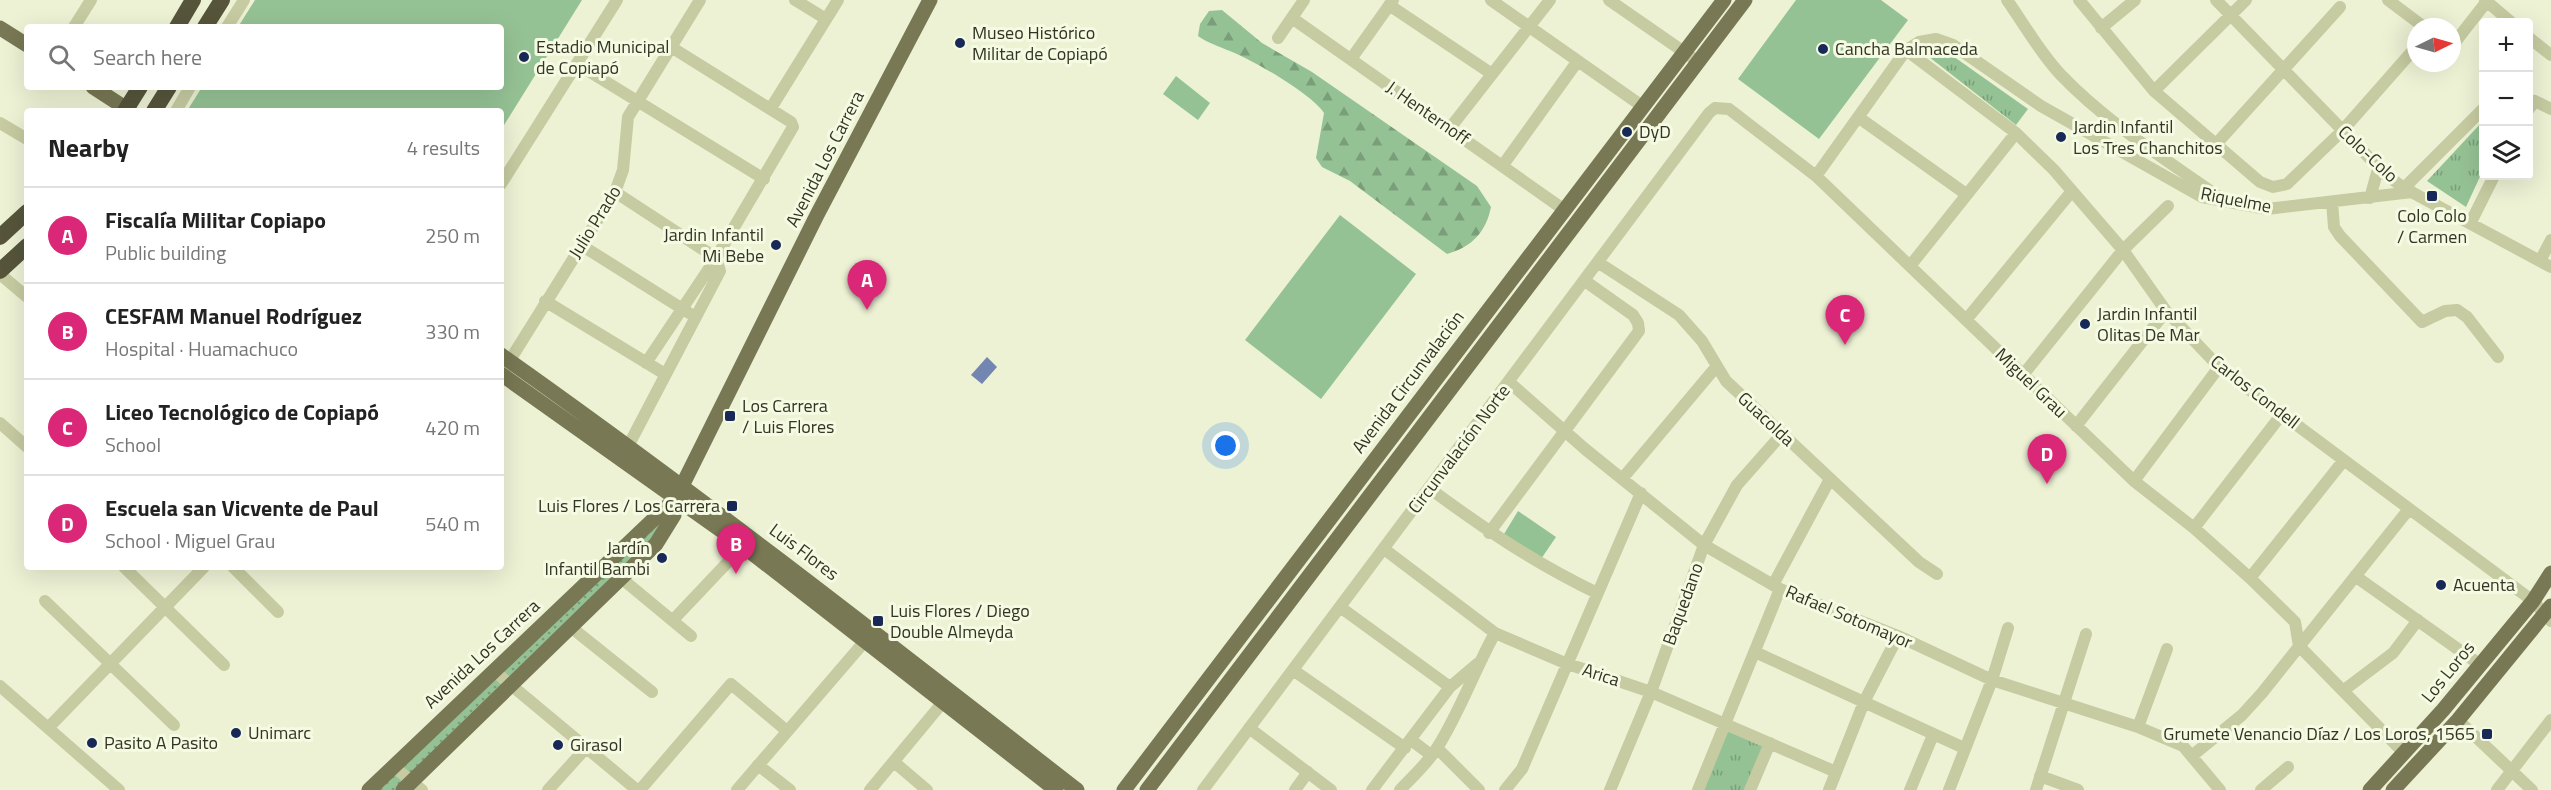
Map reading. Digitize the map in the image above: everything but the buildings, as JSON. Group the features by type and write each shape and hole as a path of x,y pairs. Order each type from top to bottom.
{"highway":[{"path":"179,24 193,0"},
{"path":"208,24 222,0"},
{"path":"128,108 138,90"},
{"path":"156,108 167,90"},
{"path":"0,237 24,215"},
{"path":"0,272 24,249"}],"main road":[{"name":"Avenida Los Carrera","path":"412,787 656,544 674,515 680,492 826,196 930,0"},
{"name":"Avenida Circunvalación","path":"1124,790 1563,209 1724,0"},
{"name":"Avenida Circunvalación","path":"1146,790 1744,0"},
{"path":"0,27 24,43"},
{"path":"97,90 124,108"},
{"name":"Luis Flores","path":"504,367 680,492 948,697 1077,790"},
{"name":"Avenida Los Carrera","path":"369,790 680,492"},
{"name":"Luis Flores","path":"680,492 743,546 870,636"},
{"name":"Los Loros","path":"2370,790 2443,710 2479,664 2534,601 2551,573"},
{"name":"Los Loros","path":"2393,790 2458,720 2549,612"},
{"name":"Luis Flores","path":"948,697 1056,790"}],"street":[{"path":"76,24 92,0"},
{"path":"229,24 244,0"},
{"path":"504,179 617,0"},
{"name":"Julio Prado","path":"504,364 615,192 623,170 628,117 700,0"},
{"path":"795,0 826,19"},
{"path":"771,108 838,0"},
{"path":"1278,38 1304,0"},
{"path":"1491,0 1642,106"},
{"path":"1450,128 1550,0"},
{"path":"1609,0 1697,61"},
{"path":"2007,0 2059,74 2119,127 2225,201"},
{"path":"2079,0 2154,91 2260,182 2272,187 2287,184 2342,131 2407,56"},
{"path":"2101,28 2134,0"},
{"name":"Colo-Colo","path":"2216,0 2378,169 2408,190 2546,264"},
{"path":"2154,91 2246,0"},
{"path":"2388,0 2412,18"},
{"path":"2461,34 2486,1 2506,18"},
{"path":"1351,59 1391,3 1492,74"},
{"path":"2217,143 2285,71 2340,7"},
{"name":"J. Henternoff","path":"1292,18 1563,209"},
{"name":"Riquelme","path":"1906,50 1919,42 1936,39 1953,45 2042,106 2202,197 2266,209 2370,198 2408,190"},
{"path":"2533,40 2551,55"},
{"path":"646,363 716,258 764,179 793,125 771,108 671,47"},
{"path":"1816,176 1906,50"},
{"name":"Carlos Condell","path":"1906,50 2016,133 2072,191 2123,250 2166,310 2219,367 2549,612"},
{"path":"1503,165 1577,62"},
{"path":"577,64 764,179"},
{"path":"178,108 188,90"},
{"path":"2533,105 2551,109"},
{"name":"Miguel Grau","path":"1715,108 1729,109 1816,176 2134,481 2194,528 2250,578 2295,622 2299,646 2404,753"},
{"name":"Circunvalación Norte","path":"1203,790 1715,108"},
{"path":"2408,190 2479,113"},
{"path":"1858,117 1966,194"},
{"path":"0,123 24,137"},
{"path":"1910,266 2016,133"},
{"path":"2370,198 2378,169"},
{"path":"2471,222 2492,180"},
{"path":"1966,320 2072,191"},
{"path":"615,192 716,258 720,271 625,452"},
{"path":"2331,202 2334,227 2340,236 2422,322 2445,311 2457,310 2467,317 2498,357"},
{"path":"2023,375 2123,250 2168,206"},
{"path":"2546,264 2551,240"},
{"path":"581,245 695,316"},
{"name":"Guacolda","path":"1599,263 1679,315 1702,341 1726,381 1919,562 1937,574"},
{"path":"0,272 24,294"},
{"path":"1489,533 1639,331 1638,323 1633,315 1585,281"},
{"path":"545,301 665,374"},
{"path":"2076,426 2166,310"},
{"path":"1622,479 1716,367"},
{"path":"2134,481 2219,367"},
{"name":"Rafael Sotomayor","path":"1509,382 1564,431 1704,545 1777,587 1898,636 1992,680 2064,705 2139,727 2183,746 2193,755 2220,790"},
{"path":"2194,528 2282,414"},
{"path":"0,423 24,444"},
{"name":"Baquedano","path":"1610,790 1651,692 1704,545 1737,485 1782,434"},
{"path":"2250,578 2344,460"},
{"path":"1698,790 1755,652 1777,587 1830,479"},
{"path":"1429,488 1489,533 1541,566 1597,592"},
{"path":"1505,790 1522,769 1565,663 1641,493"},
{"path":"2193,755 2242,715 2409,509"},
{"path":"673,620 743,546"},
{"name":"Arica","path":"1384,549 1495,633 1565,663 1651,692 1836,772"},
{"path":"127,570 224,665"},
{"path":"48,728 201,570"},
{"path":"236,570 278,612"},
{"path":"2355,576 2479,664"},
{"path":"621,578 692,636"},
{"path":"45,601 174,725"},
{"path":"1340,607 1450,687"},
{"path":"2344,690 2393,653 2418,620"},
{"path":"572,628 652,692"},
{"path":"1949,790 1992,680 2008,628"},
{"path":"1400,790 1434,752 1466,697 1479,662 1495,633"},
{"path":"2036,790 2086,634"},
{"path":"737,790 870,636"},
{"path":"1829,790 1864,702 1898,636"},
{"path":"2139,727 2167,648"},
{"path":"1755,652 1964,748"},
{"path":"1372,790 1450,687 1479,662"},
{"path":"493,670 586,747 643,789 731,684 787,731"},
{"path":"1293,670 1408,744 1434,752 1479,790"},
{"path":"0,686 119,790"},
{"path":"870,790 948,697"},
{"path":"2458,720 2532,790"},
{"path":"2497,790 2551,720"},
{"path":"1249,728 1331,790"},
{"path":"1910,790 1933,735"},
{"path":"1750,790 1770,743"},
{"path":"548,790 586,747"},
{"path":"894,762 927,790"},
{"path":"758,765 790,790"},
{"path":"393,766 412,787"},
{"path":"2261,790 2288,767"},
{"path":"1295,790 1308,772"},
{"path":"2040,776 2078,790"}],"green space":[{"name":"Estadio Municipal de Copiapó","path":"255,0 582,0 504,125 504,108 189,108 200,90 504,90 504,24 240,24"},
{"name":"Cancha Balmaceda","path":"1796,0 1881,0 1908,20 1819,139 1738,79"},
{"path":"1222,10 1262,43 1312,72 1477,186 1491,207 1486,224 1471,243 1447,254 1350,181 1322,167 1316,158 1324,113 1317,105 1265,68 1198,36 1200,24 1209,11"},
{"path":"1929,47 1939,48 1950,54 2028,109 2016,125 1924,53"},
{"path":"1176,76 1210,103 1198,120 1163,94"},
{"path":"2479,125 2479,179 2466,207 2427,181"},
{"path":"1340,215 1416,274 1321,399 1245,340"},
{"path":"672,506 654,542 399,790 373,790"},
{"path":"1518,511 1556,537 1541,559 1504,534"},
{"path":"1730,731 1766,747 1747,790 1704,790 1726,733"}],"water":[{"path":"987,357 997,367 982,384 971,375"}],"place":[{"name":"Museo Histórico Militar de Copiapó","path":"960,43"},
{"name":"Cancha Balmaceda","path":"1823,49"},
{"name":"Estadio Municipal de Copiapó","path":"524,57"},
{"name":"DyD","path":"1627,132"},
{"name":"Jardin Infantil Los Tres Chanchitos","path":"2061,137"},
{"name":"Colo Colo / Carmen","path":"2432,196"},
{"name":"Jardin Infantil Mi Bebe","path":"776,245"},
{"name":"Fiscalía Militar Copiapo","path":"867,310"},
{"name":"Jardin Infantil Olitas De Mar","path":"2085,324"},
{"name":"Liceo Tecnológico de Copiapó","path":"1845,345"},
{"name":"Los Carrera / Luis Flores","path":"730,416"},
{"name":"Escuela san Vicvente de Paul","path":"2047,484"},
{"name":"Luis Flores / Los Carrera","path":"732,506"},
{"name":"Jardín Infantil Bambi","path":"662,558"},
{"name":"CESFAM Manuel Rodríguez","path":"736,574"},
{"name":"Acuenta","path":"2441,585"},
{"name":"Luis Flores / Diego Double Almeyda","path":"878,621"},
{"name":"Unimarc","path":"236,733"},
{"name":"Grumete Venancio Díaz / Los Loros, 1565","path":"2487,734"},
{"name":"Pasito A Pasito","path":"92,743"},
{"name":"Girasol","path":"558,745"}]}
